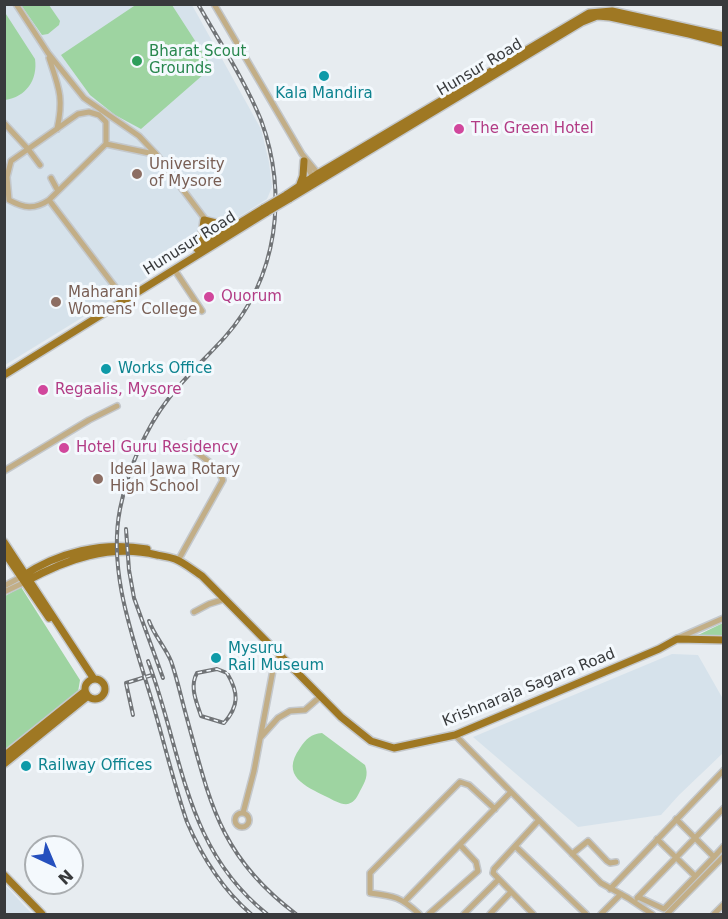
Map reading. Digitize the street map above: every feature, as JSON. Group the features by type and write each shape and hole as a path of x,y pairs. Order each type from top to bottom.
{"main road":[{"path":"287,197 299,187 318,179 589,13 612,10 723,36"},
{"name":"Hunsur Road","path":"4,370 124,298 219,238 232,227 318,179 582,22 597,16 610,16 723,44"},
{"path":"299,187 303,176 303,157"},
{"name":"Hunusur Road","path":"4,375 265,210"},
{"path":"200,248 204,220 232,227"},
{"path":"4,542 92,680 103,682 105,692 99,698 87,694"},
{"name":"Krishnaraja Sagara Road","path":"25,578 62,557 85,549 133,546 180,557 206,573 281,653"},
{"path":"4,552 25,578"},
{"name":"Krishnaraja Sagara Road","path":"25,578 64,562 106,552 147,553 175,559 202,576 345,714 348,720"},
{"name":"Krishnaraja Sagara Road","path":"288,660 341,717 348,720 371,741 394,748 455,735 659,649 677,639 723,640"},
{"path":"87,694 86,685 92,680"},
{"path":"4,756 87,694"},
{"path":"4,764 87,694"},
{"path":"4,875 42,915"}],"street":[{"path":"16,4 48,53 84,98 101,113 128,127 156,154 219,238"},
{"path":"214,4 318,179"},
{"path":"48,53 61,95 62,108 57,129"},
{"path":"101,113 107,124 106,144 49,200 38,207 22,207 7,202 7,177 11,161 78,114 101,113"},
{"path":"4,123 40,165"},
{"path":"106,144 156,154"},
{"path":"5,157 11,161"},
{"path":"51,178 58,191"},
{"path":"49,200 124,298"},
{"path":"174,269 202,311"},
{"path":"4,471 89,420 117,406"},
{"path":"180,557 223,480 216,467 185,444"},
{"path":"4,586 25,578"},
{"path":"4,592 25,578"},
{"path":"194,612 225,598"},
{"path":"677,639 723,618"},
{"path":"243,813 273,670 281,653"},
{"path":"276,667 288,660"},
{"path":"260,738 278,718 290,711 305,710 321,696"},
{"path":"455,735 601,883 664,913"},
{"path":"610,889 723,770"},
{"path":"717,776 723,783"},
{"path":"419,915 405,901 370,893 370,873 460,782 469,785 495,808"},
{"path":"405,901 510,793"},
{"path":"636,899 723,808"},
{"path":"676,819 714,856"},
{"path":"533,915 493,873 494,869 539,820"},
{"path":"657,839 695,876"},
{"path":"572,854 588,841 607,861 616,862"},
{"path":"429,915 478,871 476,862 460,845"},
{"path":"515,846 586,915"},
{"path":"664,913 723,846"},
{"path":"664,913 723,856"},
{"path":"464,915 498,880"},
{"path":"490,915 511,892"},
{"path":"601,915 621,894"},
{"path":"636,899 652,915"},
{"path":"714,915 723,904"}],"shaded area":[{"name":"University of Mysore","path":"5,5 192,5 261,129 272,187 267,199 209,236 210,239 5,365"},
{"path":"672,654 698,655 723,699 723,753 661,815 578,827 473,737"},
{"path":"5,885 32,914 5,914"}],"green space":[{"name":"Bharat Scout Grounds","path":"137,4 172,5 212,67 141,129 115,115 90,95 61,55"},
{"path":"21,5 49,5 60,21 59,25 48,34 42,35"},
{"path":"4,11 35,59 35,74 29,86 19,95 5,100"},
{"path":"21,587 80,680 77,698 5,757 5,596"},
{"path":"723,623 723,637 696,636"},
{"path":"322,733 365,765 367,772 365,781 357,797 350,803 340,803 311,789 294,773 295,758 302,745 312,736"}],"railway":[{"path":"198,4 240,76 261,120 274,177 273,234 267,261 257,288 243,313 225,337 169,398 145,436 133,464 120,509 117,559 125,610 187,822 214,872 251,914"},
{"path":"126,529 134,598 163,678"},
{"path":"149,621 171,661 202,775 221,825 250,871 296,914"},
{"path":"148,661 179,765 202,829 218,860 239,888 267,914"},
{"path":"217,669 227,673 234,687 236,699 224,723 201,716 194,689 197,673 217,669"},
{"path":"133,715 126,683 152,675"}],"place":[{"name":"Bharat Scout Grounds","path":"137,61"},
{"name":"Kala Mandira","path":"324,76"},
{"name":"The Green Hotel","path":"459,129"},
{"name":"University of Mysore","path":"137,174"},
{"name":"Quorum","path":"209,297"},
{"name":"Maharani Womens' College","path":"56,302"},
{"name":"Works Office","path":"106,369"},
{"name":"Regaalis, Mysore","path":"43,390"},
{"name":"Hotel Guru Residency","path":"64,448"},
{"name":"Ideal Jawa Rotary High School","path":"98,479"},
{"name":"Mysuru Rail Museum","path":"216,658"},
{"name":"Railway Offices","path":"26,766"}]}
